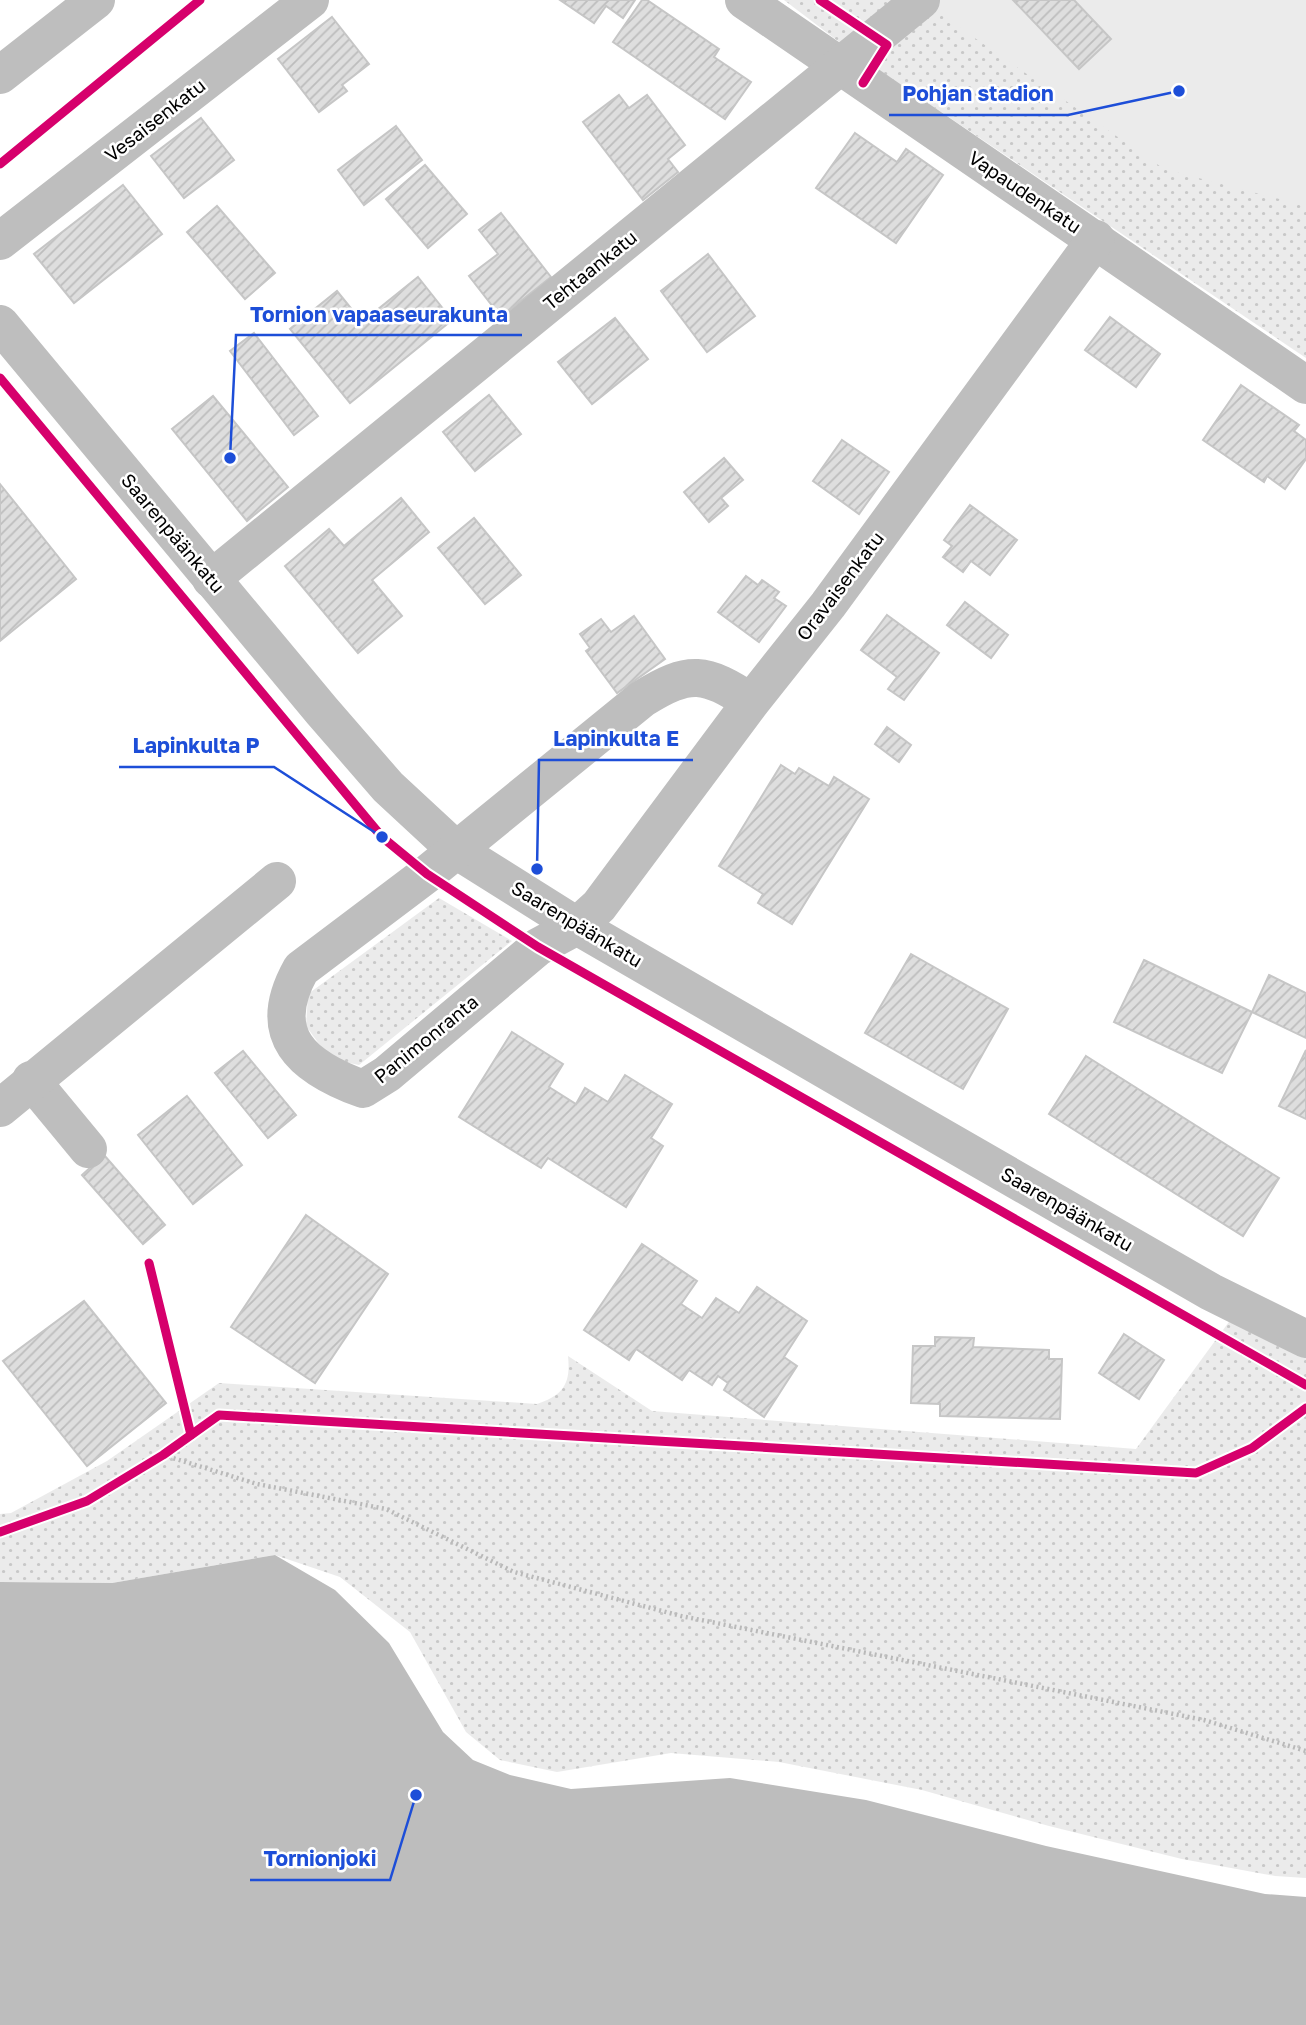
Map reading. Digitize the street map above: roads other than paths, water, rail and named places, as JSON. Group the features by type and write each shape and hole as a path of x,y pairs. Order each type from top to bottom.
{"street":[{"path":"0,75 96,0"},
{"name":"Vesaisenkatu","path":"0,240 310,0"},
{"name":"Vapaudenkatu","path":"744,0 1306,384"},
{"name":"Tehtaankatu","path":"211,579 921,0"},
{"name":"Oravaisenkatu","path":"577,926 599,906 751,702 828,605 1096,239"},
{"name":"Saarenpäänkatu","path":"0,324 388,787 456,850 577,926 1211,1292 1306,1339"},
{"path":"456,850 642,699 664,685 684,678 705,677 723,684 751,702"},
{"name":"Panimonranta","path":"456,850 301,969 292,986 285,1022 300,1054 333,1078 363,1089 387,1074 538,947 577,926"},
{"path":"0,1108 277,881"},
{"path":"31,1080 88,1149"}],"place":[{"name":"Pohjan stadion","path":"1179,91"},
{"name":"Tornion vapaaseurakunta","path":"230,458"},
{"name":"Lapinkulta P","path":"382,837"},
{"name":"Lapinkulta E","path":"537,869"},
{"name":"Tornionjoki","path":"416,1795"}]}
